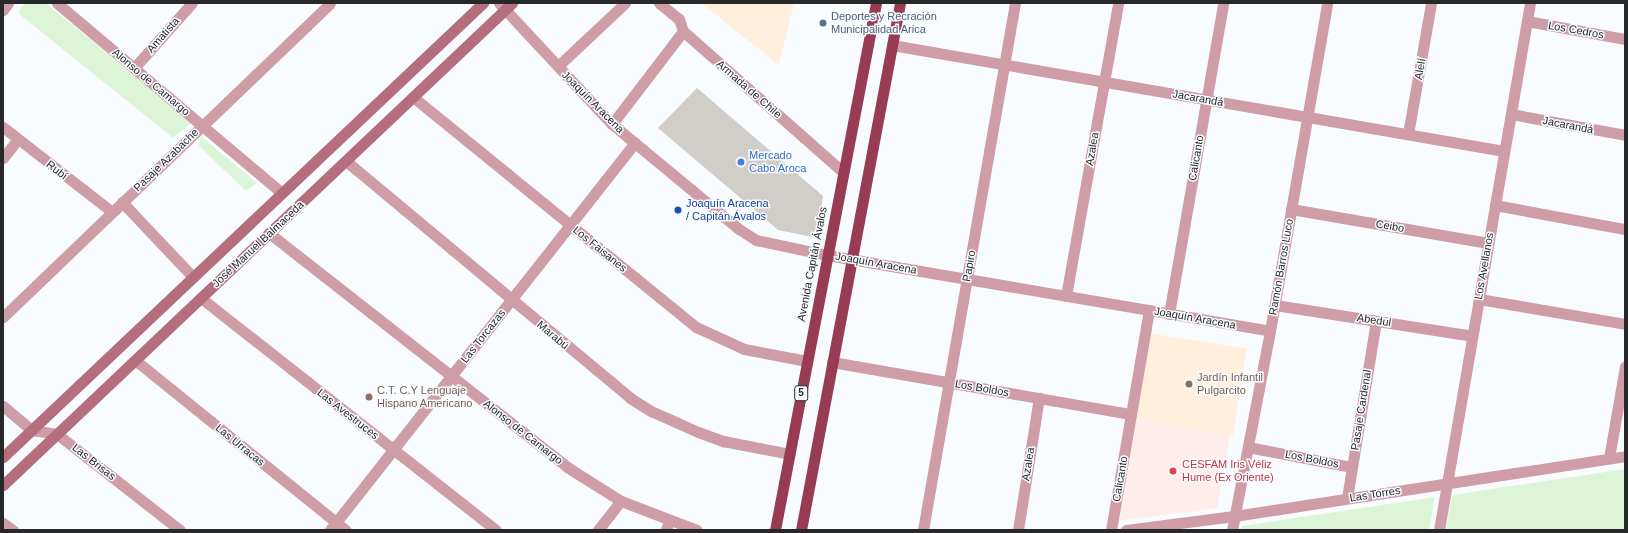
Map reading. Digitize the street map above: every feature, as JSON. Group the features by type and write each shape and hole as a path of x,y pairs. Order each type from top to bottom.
{"highway":[{"name":"Avenida Capitán Ávalos","path":"775,530 876,3"},
{"path":"801,530 900,3"}],"main road":[{"name":"José Manuel Balmaceda","path":"3,457 483,3"},
{"name":"José Manuel Balmaceda","path":"3,485 346,161 506,5"}],"street":[{"path":"3,10 8,3"},
{"name":"Amatista","path":"134,68 192,3"},
{"name":"Pasaje Azabache","path":"3,317 330,3"},
{"path":"558,66 625,3"},
{"name":"Armada de Chile","path":"659,3 679,19 683,31 843,172"},
{"name":"Papiro","path":"923,530 1015,3"},
{"name":"Azalea","path":"1066,296 1118,3"},
{"name":"Calicanto","path":"1169,314 1223,3"},
{"name":"Ramón Barros Luco","path":"1232,530 1275,305 1327,3"},
{"name":"Alelí","path":"1408,134 1431,3"},
{"name":"Los Avellanos","path":"1439,530 1530,3"},
{"name":"Alonso de Camargo","path":"62,5 282,193"},
{"name":"Joaquín Aracena","path":"506,5 558,66 612,124 746,234 763,242 827,255 1270,331"},
{"name":"Los Cedros","path":"1527,21 1625,39"},
{"path":"612,124 683,31"},
{"name":"Jacarandá","path":"892,45 1504,151"},
{"name":"Los Faisanes","path":"413,97 570,226 710,335 744,349 807,361"},
{"name":"Jacarandá","path":"1511,114 1625,135"},
{"name":"Rubí","path":"3,127 112,212"},
{"path":"3,158 18,139"},
{"name":"Las Torcazas","path":"333,526 635,143"},
{"name":"Marabú","path":"346,161 613,385 651,411 723,441 790,454"},
{"path":"122,202 193,277"},
{"path":"1495,205 1625,229"},
{"name":"Ceibo","path":"1292,209 1488,243"},
{"name":"Alonso de Camargo","path":"269,233 568,467 621,501 668,525 697,530"},
{"name":"Las Avestruces","path":"201,298 496,530"},
{"path":"1479,299 1625,324"},
{"name":"Abedul","path":"1275,305 1472,336"},
{"name":"Calicanto","path":"1111,530 1149,310"},
{"name":"Pasaje Cardenal","path":"1347,498 1376,321"},
{"name":"Las Urracas","path":"135,360 333,526 346,530"},
{"name":"Los Boldos","path":"832,362 1131,414"},
{"path":"1609,458 1625,366"},
{"name":"Azalea","path":"1018,530 1039,398"},
{"path":"3,406 32,430"},
{"name":"Las Brisas","path":"32,430 57,434 180,530"},
{"name":"Los Boldos","path":"1248,447 1352,466"},
{"name":"Las Torres","path":"1126,530 1234,516 1625,456"},
{"path":"598,530 621,501"},
{"path":"3,523 12,530"}],"shaded area":[{"path":"701,3 794,3 779,65"},
{"name":"Jardín Infantil Pulgarcito","path":"1148,333 1247,349 1233,436 1134,420"},
{"name":"CESFAM Iris Véliz Hume (Ex Oriente)","path":"1132,420 1230,435 1217,508 1115,521"}],"green space":[{"path":"25,3 46,3 191,123 173,138 18,13"},
{"path":"201,136 257,183 246,191 199,146"},
{"path":"1625,469 1625,530 1446,530 1452,495"},
{"path":"1435,497 1429,530 1241,530 1242,526"}],"building":[{"name":"Mercado Cabo Aroca","path":"697,88 823,196 817,238 778,230 658,128"}],"place":[{"name":"Deportes y Recración Municipalidad Arica","path":"823,23"},
{"name":"Mercado Cabo Aroca","path":"741,162"},
{"name":"Joaquín Aracena / Capitán Ávalos","path":"678,210"},
{"name":"Jardín Infantil Pulgarcito","path":"1189,384"},
{"name":"C.T. C.Y Lenguaje Hispano Americano","path":"369,397"},
{"name":"CESFAM Iris Véliz Hume (Ex Oriente)","path":"1173,471"}]}
